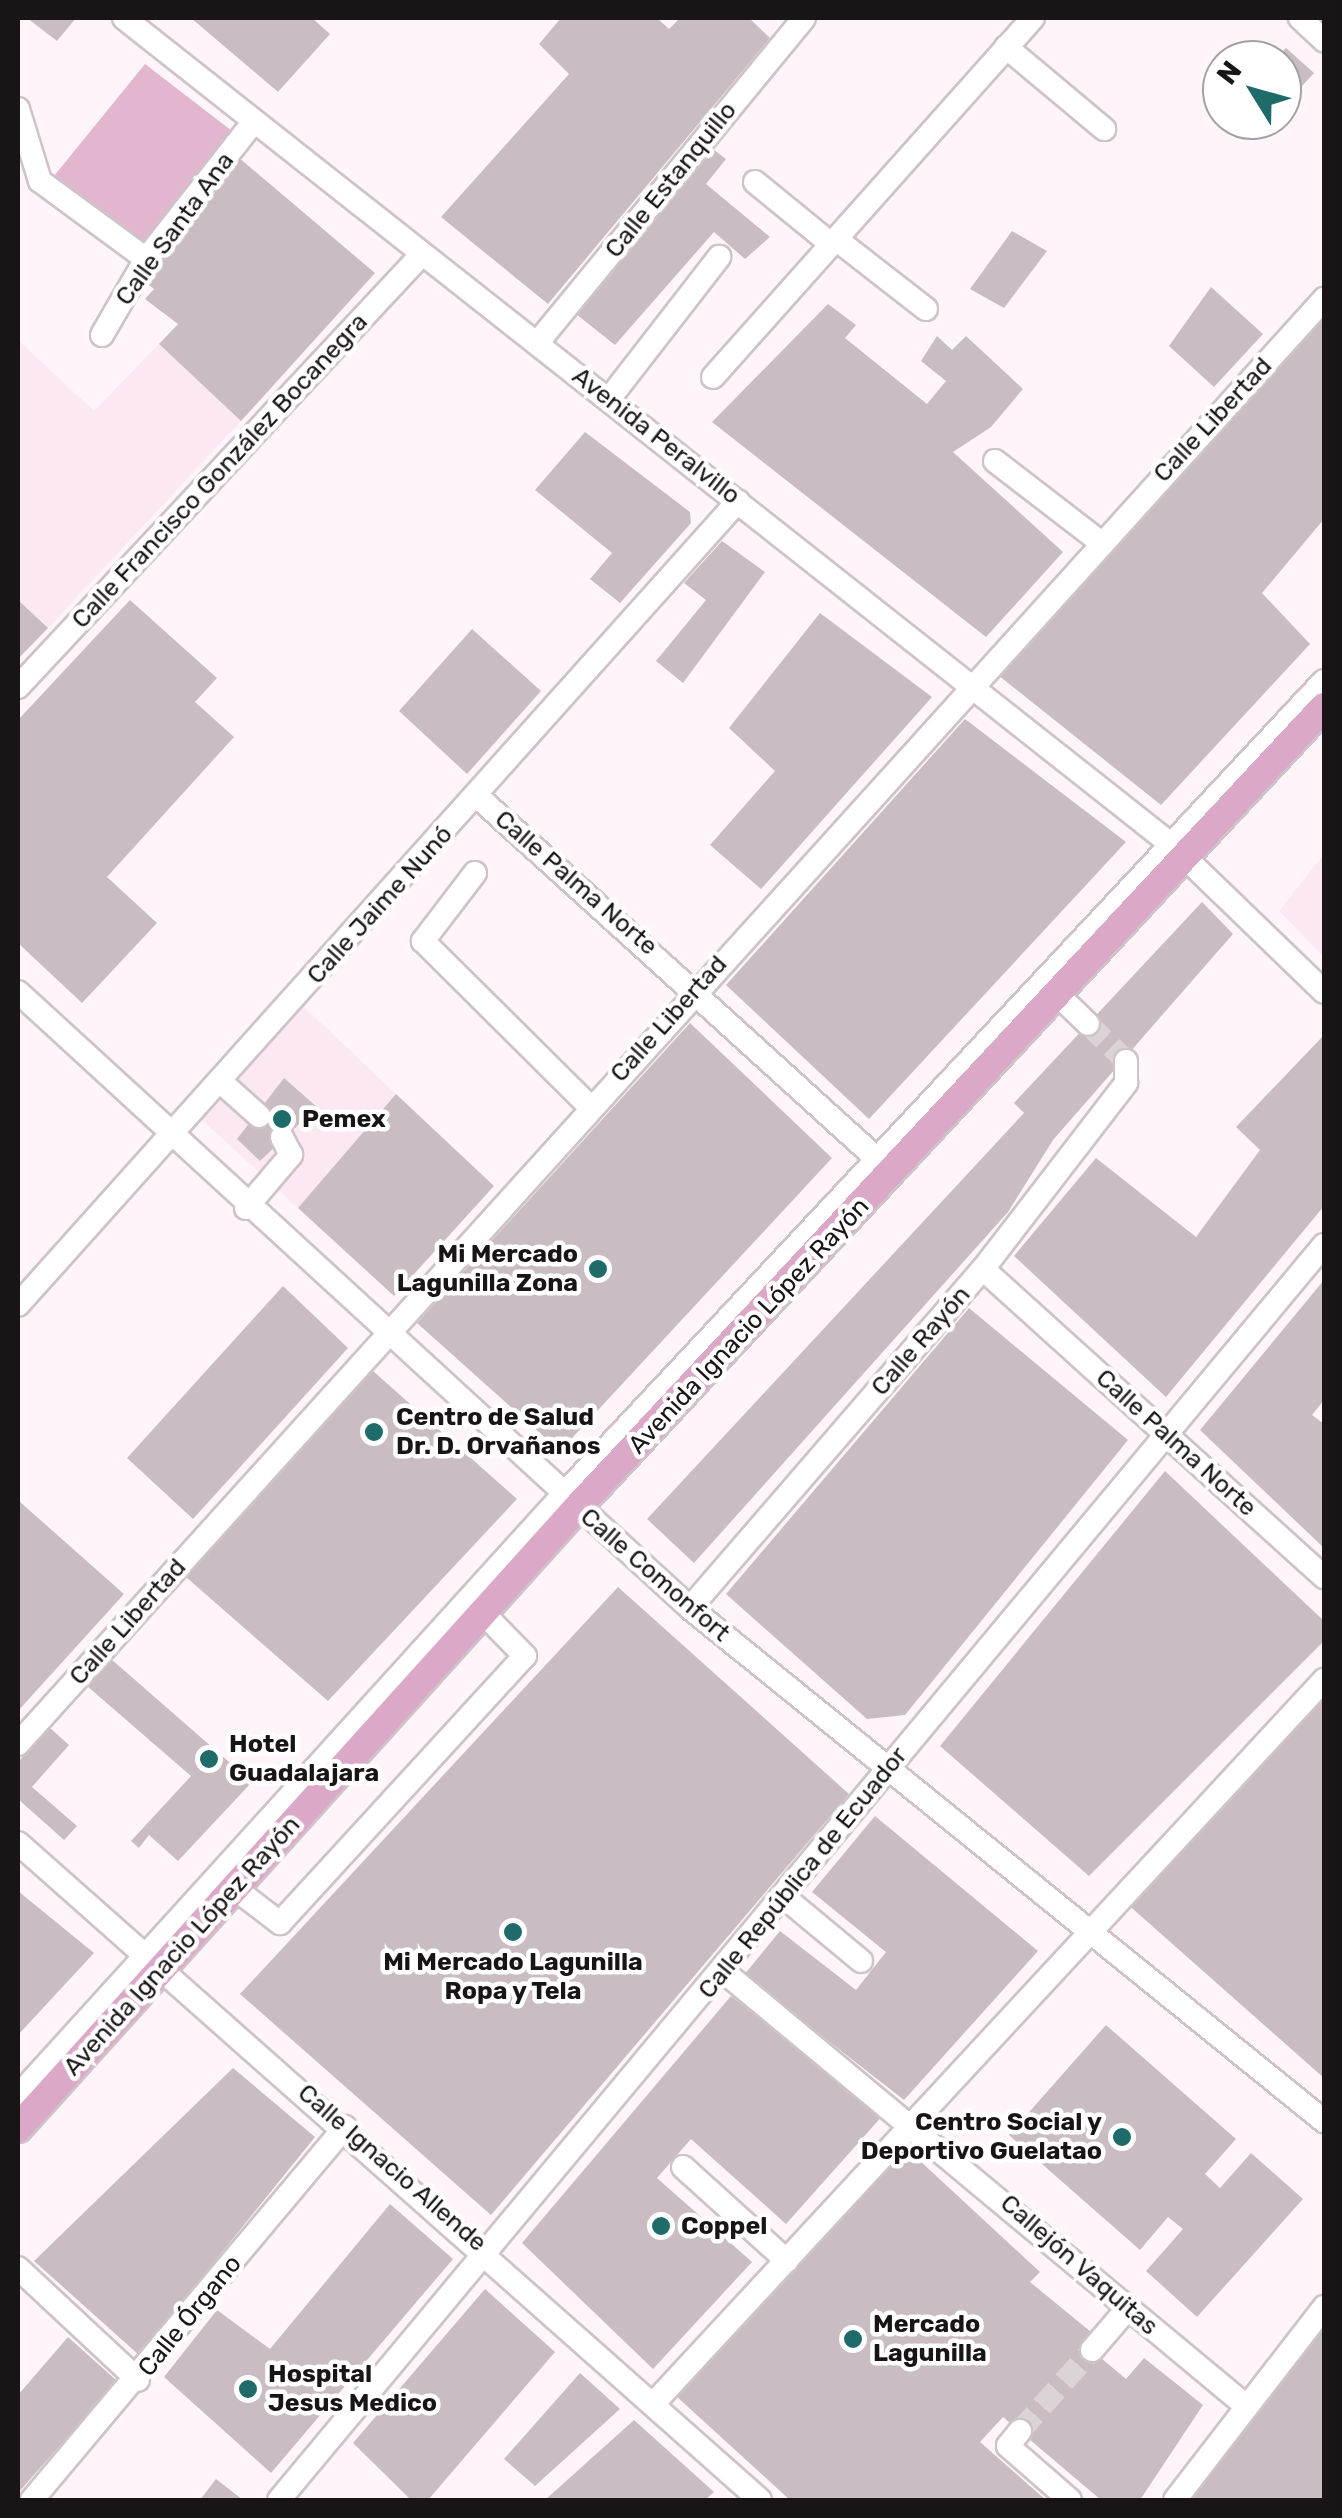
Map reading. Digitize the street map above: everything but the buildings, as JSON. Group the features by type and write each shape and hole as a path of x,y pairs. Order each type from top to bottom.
{"main road":[{"name":"Avenida Ignacio López Rayón","path":"18,2128 153,1961 234,1888 485,1615 570,1501 886,1167 1059,996 1179,851 1324,707"}],"street":[{"name":"Avenida Peralvillo","path":"124,18 251,125 538,342 1179,851 1324,992"},
{"name":"Calle Estanquillo","path":"538,342 804,18"},
{"path":"713,377 1033,18"},
{"path":"1300,18 1324,40"},
{"path":"1006,47 1104,128"},
{"path":"18,109 40,181 146,260"},
{"name":"Calle Santa Ana","path":"102,335 146,260 251,125"},
{"path":"755,182 926,310"},
{"name":"Calle Francisco González Bocanegra","path":"18,687 422,254"},
{"path":"609,399 720,256"},
{"name":"Calle Libertad","path":"18,1744 696,988 1324,299"},
{"path":"995,461 1100,542"},
{"name":"Calle Jaime Nunó","path":"18,1305 478,797 738,501"},
{"path":"886,1167 1179,851 1324,681"},
{"name":"Calle Palma Norte","path":"478,797 696,988 886,1167"},
{"path":"475,873 423,941 590,1107"},
{"name":"Calle Comonfort","path":"18,992 246,1208 690,1608 885,1772 1324,2121"},
{"path":"1059,996 1088,1024"},
{"name":"Calle Rayón","path":"690,1608 983,1269 1126,1083 1126,1061"},
{"path":"220,1082 258,1116"},
{"path":"246,1208 292,1156 282,1137"},
{"name":"Calle República de Ecuador","path":"279,2500 723,1972 1324,1245"},
{"name":"Calle Palma Norte","path":"983,1269 1324,1577"},
{"path":"18,2096 153,1961 570,1501"},
{"path":"234,1888 280,1923 526,1656 485,1615"},
{"path":"654,2403 1086,1928 1324,1680"},
{"name":"Calle Ignacio Allende","path":"18,1843 488,2251 760,2500"},
{"path":"784,1897 862,1961"},
{"name":"Callejón Vaquitas","path":"723,1972 912,2123 1246,2406"},
{"name":"Calle Órgano","path":"32,2500 138,2380 344,2128"},
{"path":"683,2167 787,2260"},
{"path":"18,2268 138,2380"},
{"path":"1176,2500 1324,2307"},
{"path":"1092,2350 1128,2308"},
{"path":"1014,2438 1070,2500"}],"shaded area":[{"path":"145,64 232,131 142,243 54,176"},
{"path":"18,340 94,411 159,344 241,421 48,628 18,600"},
{"path":"1324,854 1324,957 1279,911"},
{"path":"302,1005 396,1094 298,1208 200,1118"}],"tunnel":[{"path":"1088,1024 1126,1061"},
{"path":"1020,2431 1092,2350"}],"place":[{"name":"Pemex","path":"282,1119"},
{"name":"Mi Mercado Lagunilla Zona","path":"598,1269"},
{"name":"Centro de Salud Dr. D. Orvañanos","path":"374,1432"},
{"name":"Hotel Guadalajara","path":"209,1759"},
{"name":"Mi Mercado Lagunilla Ropa y Tela","path":"513,1932"},
{"name":"Centro Social y Deportivo Guelatao","path":"1122,2137"},
{"name":"Coppel","path":"661,2226"},
{"name":"Mercado Lagunilla","path":"853,2339"},
{"name":"Hospital Jesus Medico","path":"248,2389"}]}
